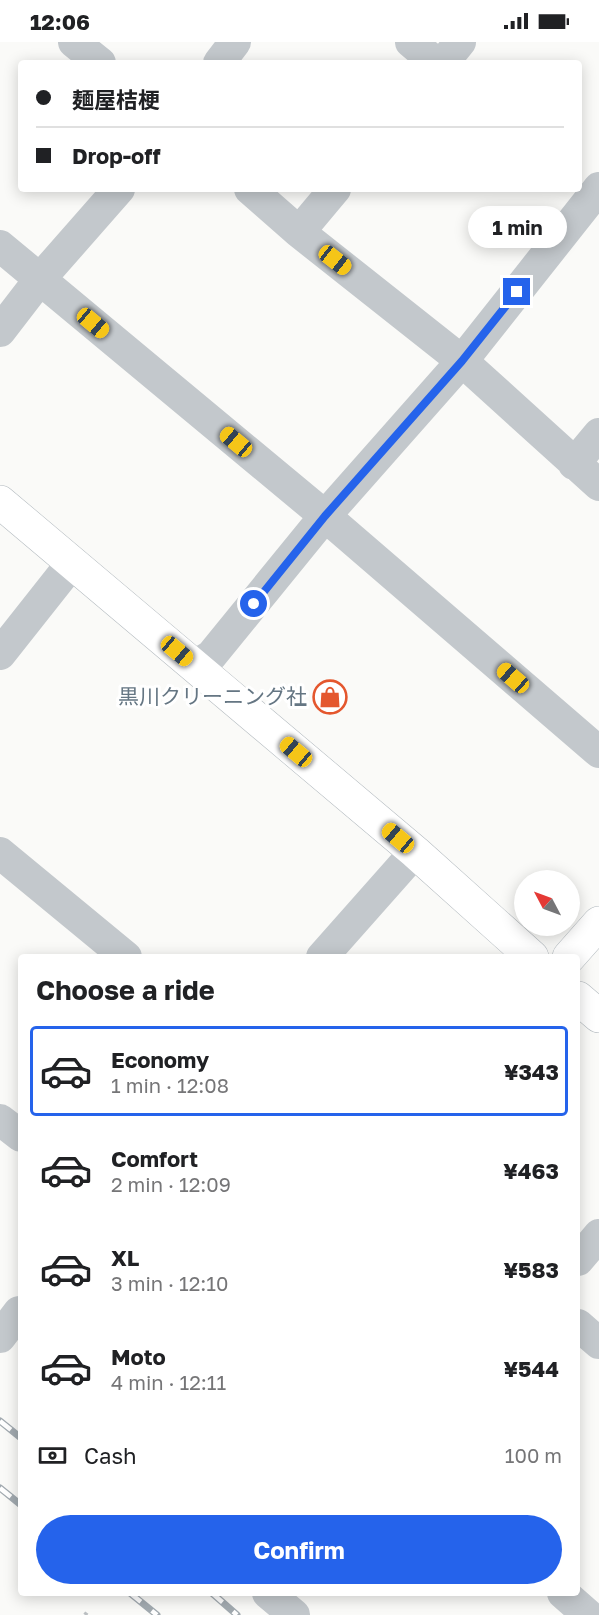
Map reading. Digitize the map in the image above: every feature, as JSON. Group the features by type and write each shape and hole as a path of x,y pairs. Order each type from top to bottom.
{"street":[{"path":"74,42 96,60"},
{"path":"221,60 235,42"},
{"path":"411,42 432,60"},
{"path":"445,60 460,42"},
{"path":"194,666 211,656 325,516 462,361 599,188"},
{"path":"0,331 40,279 116,192"},
{"path":"253,192 299,232 462,361 599,485"},
{"path":"299,232 332,192"},
{"path":"0,246 325,516 599,752"},
{"path":"574,464 599,434"},
{"path":"0,502 415,852 529,954"},
{"path":"0,654 72,563"},
{"path":"325,954 415,852"},
{"path":"0,853 122,954"},
{"path":"572,954 599,924"},
{"path":"580,1000 599,1016"},
{"path":"0,1119 18,1134"},
{"path":"580,1258 599,1234"},
{"path":"0,1336 13,1305"},
{"path":"580,1327 599,1343"},
{"path":"271,1596 294,1615"},
{"path":"566,1596 588,1615"}],"railway":[{"path":"0,1421 18,1436"},
{"path":"0,1488 18,1503"},
{"path":"134,1596 157,1615"},
{"path":"215,1596 237,1615"}],"place":[{"name":"黒川クリーニング社","path":"330,697"}],"route":[{"path":"254,604 325,516 462,361 517,292"}]}
